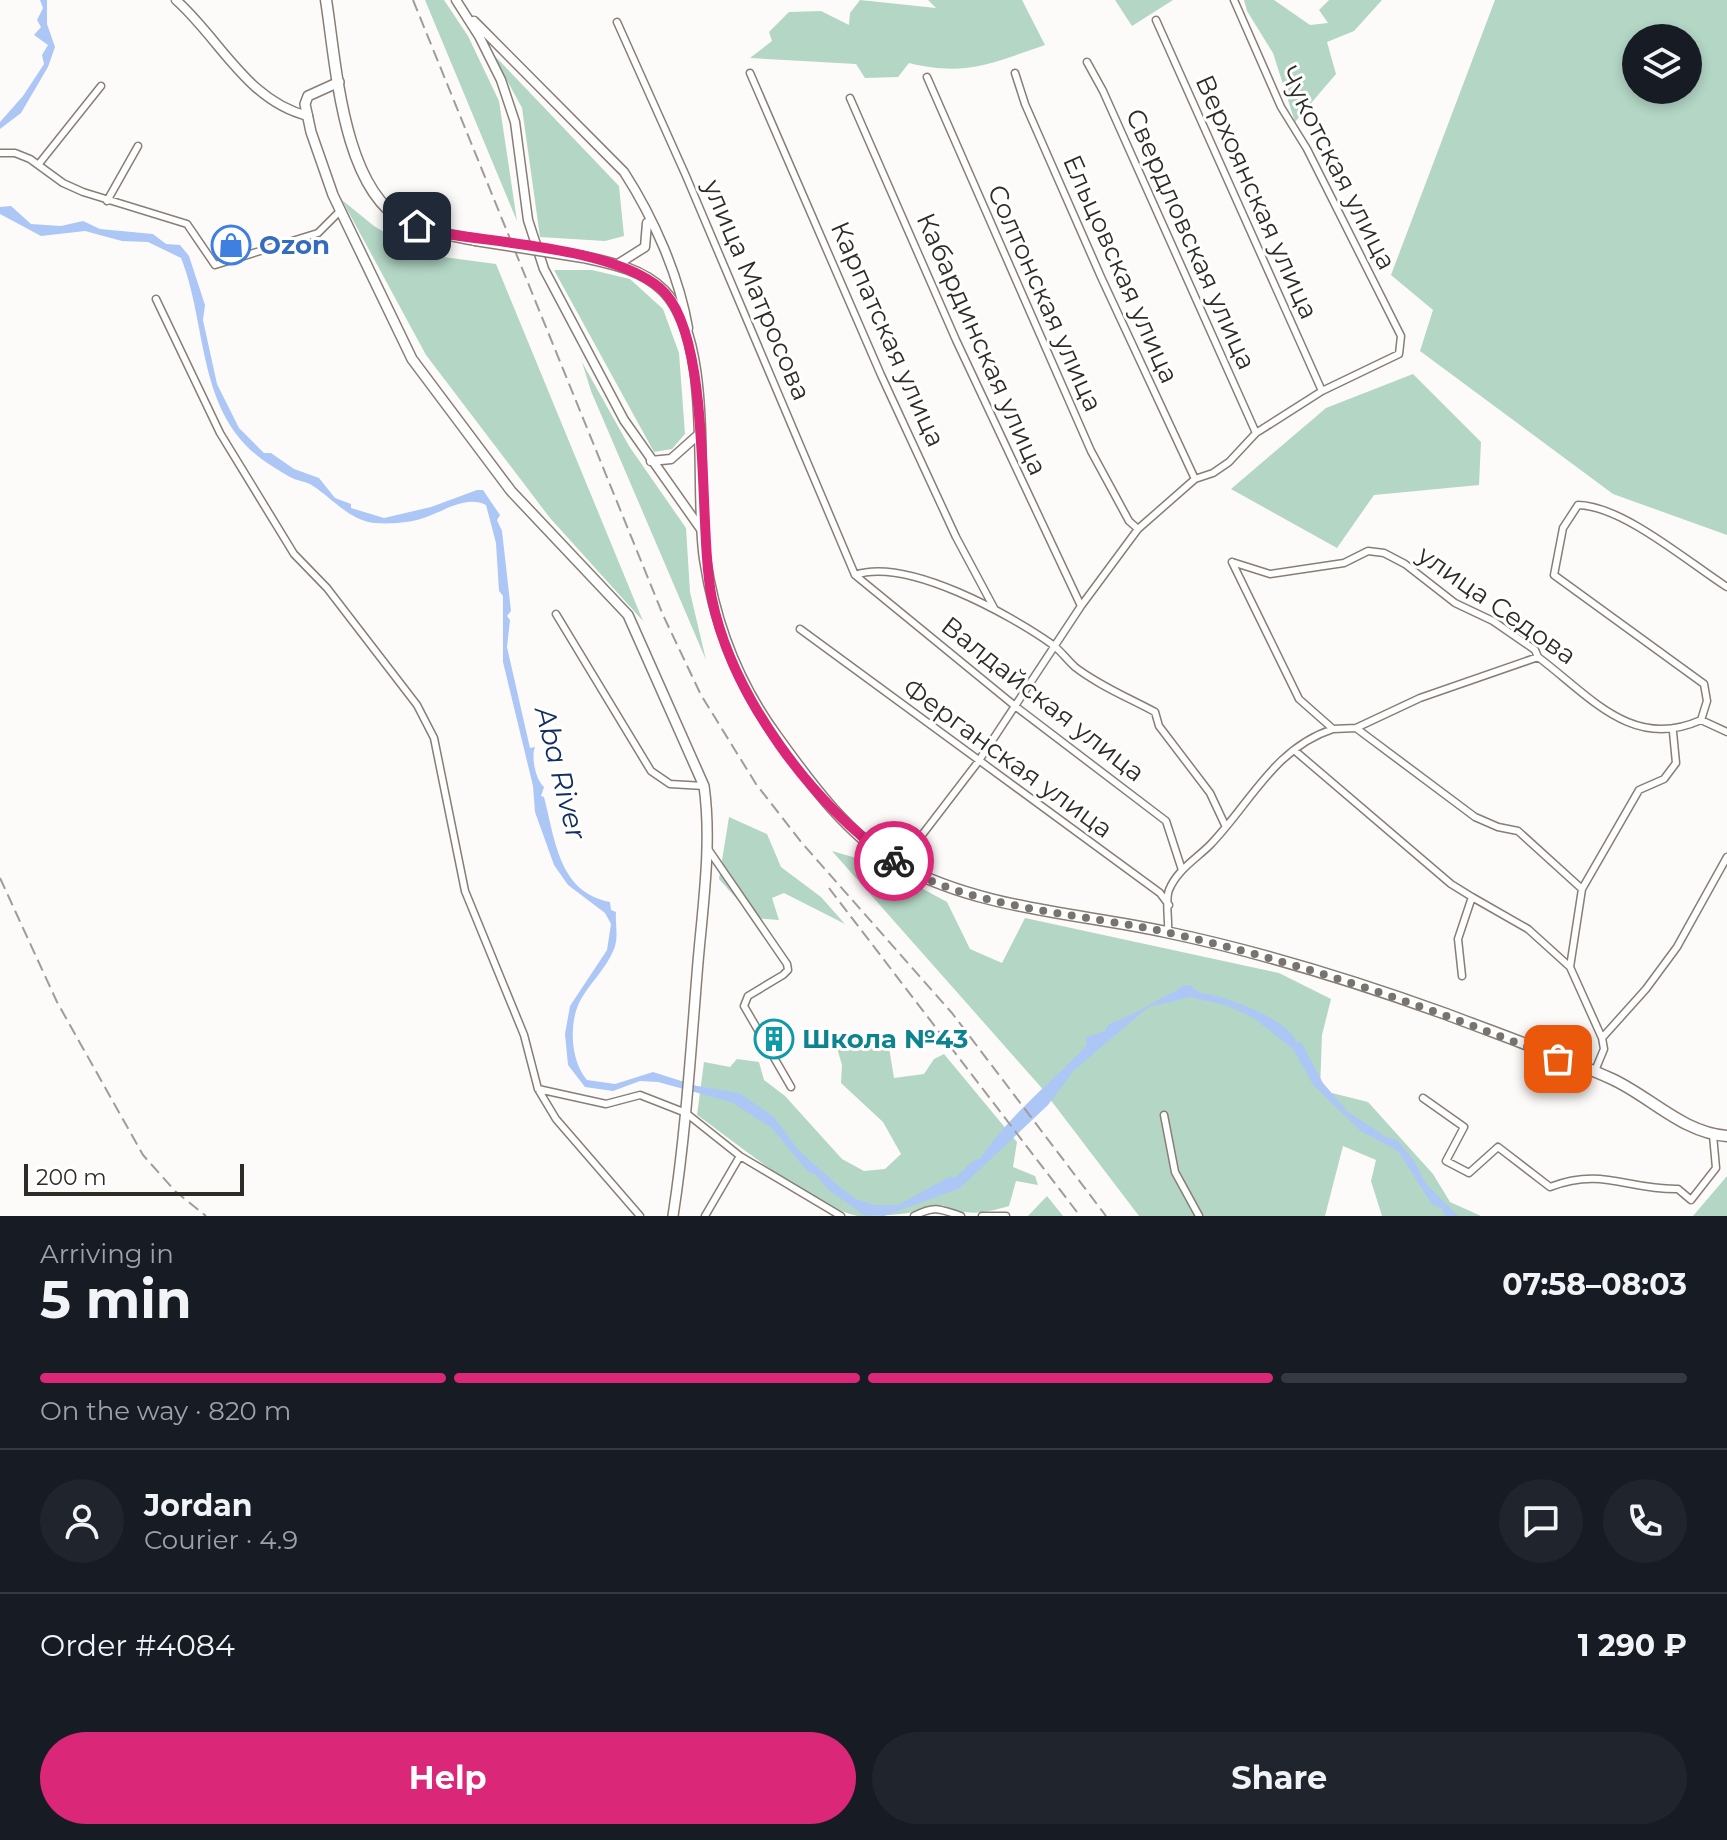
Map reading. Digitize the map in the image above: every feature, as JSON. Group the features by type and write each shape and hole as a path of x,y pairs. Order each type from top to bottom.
{"main road":[{"path":"326,0 345,119 365,180 401,220 434,232 618,264 664,291 675,307 693,353 703,532 712,601 725,645 757,709 816,790 899,865 976,896 1168,932 1363,985 1594,1073 1713,1135 1727,1136"},
{"path":"339,82 308,96 305,104 339,212 392,324 444,405 511,491 628,615 704,786 706,847 687,1109 673,1216"}],"street":[{"path":"176,0 251,85 280,108 308,116"},
{"path":"456,0 501,80 515,122 528,220 544,269 618,408 651,461 703,532"},
{"name":"Чукотская улица","path":"1234,0 1281,107 1307,149 1401,336 1399,354 1322,391"},
{"path":"462,10 607,153 641,199 684,302 693,353"},
{"name":"Верхоянская улица","path":"1156,20 1322,391"},
{"name":"улица Матросова","path":"617,22 686,176 855,575"},
{"name":"Свердловская улица","path":"1087,62 1103,91 1256,433"},
{"name":"Карпатская улица","path":"750,73 887,388 956,537 994,608"},
{"name":"Ельцовская улица","path":"1015,73 1025,104 1095,263 1195,479"},
{"name":"Солтонская улица","path":"927,77 1091,451 1129,521 1138,529"},
{"path":"38,165 101,86"},
{"name":"Кабардинская улица","path":"850,98 956,340 1081,606"},
{"path":"107,201 138,146"},
{"path":"0,153 15,153 63,183 107,201 187,224 215,265 318,233 339,212"},
{"path":"618,264 638,253 648,238 641,199"},
{"path":"156,299 220,433 294,554 345,610 417,705 434,738 465,891 524,1035 538,1089 556,1119 640,1216"},
{"path":"899,865 978,762 1081,606 1138,529 1195,479 1213,473 1229,462 1256,433 1322,391"},
{"path":"651,461 671,459 699,434"},
{"path":"1701,720 1707,701 1704,684 1554,575 1563,528 1578,505 1593,505 1623,517 1727,587"},
{"name":"улица Седова","path":"1333,729 1299,699 1232,562 1270,574 1344,563 1368,551 1384,553 1405,564 1455,603 1493,621 1535,650 1538,657 1629,726 1673,732"},
{"name":"Карпатская улица","path":"855,575 865,571 896,574 972,596 1056,647 1075,667 1155,712 1159,726 1210,793 1225,825"},
{"name":"Валдайская улица","path":"855,575 1015,706 1166,821 1182,870"},
{"path":"556,614 651,771 670,784 704,786"},
{"name":"Ферганская улица","path":"800,629 1160,893 1169,905"},
{"path":"1168,932 1168,892 1182,870 1212,843 1279,761 1312,736 1333,729 1356,728 1420,698 1538,657"},
{"path":"1570,967 1582,889 1639,790 1664,779 1676,763 1673,732 1701,720 1727,732"},
{"path":"1356,728 1475,817 1518,831 1582,889"},
{"path":"1294,750 1441,876 1528,929 1570,967 1602,1038 1604,1049 1594,1073"},
{"path":"706,847 787,964 788,970 783,975 748,996 744,1006 791,1087"},
{"path":"1602,1038 1646,989 1677,947 1727,857"},
{"path":"1462,976 1458,939 1472,897"},
{"path":"538,1089 606,1104 640,1095 687,1109 740,1156 841,1216"},
{"path":"1423,1098 1464,1127 1446,1161 1469,1173 1498,1147 1550,1187 1571,1179 1601,1176 1654,1189 1678,1189 1691,1200 1716,1168 1713,1135"},
{"path":"1164,1115 1175,1172 1199,1216"},
{"path":"705,1216 740,1156"},
{"path":"914,1216 931,1206 961,1216"},
{"path":"982,1216 1006,1216"}],"green space":[{"path":"425,0 444,0 468,36 499,101 517,221"},
{"path":"860,0 936,8 928,0 1022,0 1045,45 963,68 946,69 909,63 898,77 865,78 856,64 750,58 772,41 769,32 789,12 821,11 849,25 850,13"},
{"path":"1115,0 1173,0 1132,26"},
{"path":"1244,0 1274,0 1310,25 1328,23 1319,10 1329,0 1382,0 1354,31 1327,42 1336,74 1295,122 1273,53 1247,11"},
{"path":"1495,0 1727,0 1727,535 1613,494 1420,351 1433,310 1391,275"},
{"path":"492,53 619,186 624,236 605,241 540,237 522,108"},
{"path":"342,200 374,226 421,254 496,264 643,621 550,518 426,355"},
{"path":"554,270 592,270 630,279 663,309 679,353 685,434 672,449 654,452"},
{"path":"582,362 629,446 686,528 690,592 706,660 591,391"},
{"path":"1413,374 1481,442 1479,485 1374,495 1337,548 1231,489 1326,408"},
{"path":"729,817 767,834 781,867 821,897 845,924 784,893 772,898 779,920 754,918 719,879"},
{"path":"832,851 877,864 947,902 970,949 1002,963 1025,918 1279,973 1331,999 1322,1035 1320,1090 1368,1102 1433,1174 1450,1202 1481,1216 1382,1216 1371,1181 1376,1160 1343,1146 1325,1216 1139,1216 1040,1086"},
{"path":"851,1035 888,1041 894,1078 924,1074 934,1059 944,1054 1017,1142 1013,1167 1035,1176 1038,1185 1016,1181 1009,1206 990,1211 967,1212 942,1205 901,1214 858,1216 819,1200 798,1187 697,1115 704,1062 730,1067 737,1059 759,1062 764,1080 785,1096 842,1159 864,1171 885,1169 901,1154 883,1122 841,1083 842,1065 834,1038"},
{"path":"1727,1176 1727,1216 1693,1216"},
{"path":"1047,1196 1063,1216 1028,1216"}],"water":[{"path":"40,0 47,0 47,24 55,47 48,67 21,113 0,129 0,122 23,96 44,64 42,55 48,45 34,35 41,27 37,20 43,8"},
{"path":"11,206 31,224 61,226 83,221 100,229 153,234 166,244 180,245 189,256 205,305 203,320 217,384 239,428 264,453 271,453 294,469 319,478 335,498 351,504 351,508 384,518 483,490 500,515 497,520 502,531 511,611 507,616 510,620 507,647 530,748 535,747 535,767 544,787 541,796 544,797 556,846 569,875 579,887 610,902 611,910 616,912 614,949 580,1001 574,1020 574,1052 587,1080 615,1084 653,1072 697,1086 739,1093 773,1116 799,1151 856,1199 875,1205 898,1205 951,1176 955,1178 974,1160 980,1159 1018,1113 1087,1045 1086,1037 1105,1031 1109,1024 1188,985 1255,1010 1291,1033 1296,1042 1301,1042 1323,1083 1348,1112 1386,1137 1398,1141 1415,1162 1425,1183 1458,1216 1446,1216 1441,1208 1432,1204 1398,1151 1361,1131 1314,1086 1293,1049 1254,1018 1225,1005 1190,997 1149,1007 1134,1019 1074,1070 1048,1105 960,1188 884,1216 864,1215 829,1190 815,1174 808,1172 772,1128 731,1102 658,1082 640,1081 613,1091 585,1087 568,1065 565,1034 570,1006 607,950 611,924 605,913 568,885 554,865 535,812 533,786 503,662 503,596 499,591 496,543 486,505 469,502 417,520 375,523 357,518 310,484 274,468 239,437 224,415 206,364 181,258 148,242 122,241 85,231 41,236 0,214 0,207"}],"railway":[{"path":"413,0 663,615 701,695 756,784 802,843 952,1013 1106,1216"},
{"path":"0,878 57,1002 143,1155 175,1191 206,1216"},
{"path":"829,888 1080,1216"}],"way so far":[{"path":"894,861 976,896 1168,932 1294,964 1449,1015 1558,1059"}],"place":[{"name":"Ozon","path":"231,245"},
{"name":"Школа №43","path":"774,1039"}],"route":[{"path":"417,226 434,232 618,264 664,291 675,307 693,353 704,554 712,601 725,645 757,709 816,790 894,861"}],"water label":[{"name":"Aba River","path":"561,773"}]}
